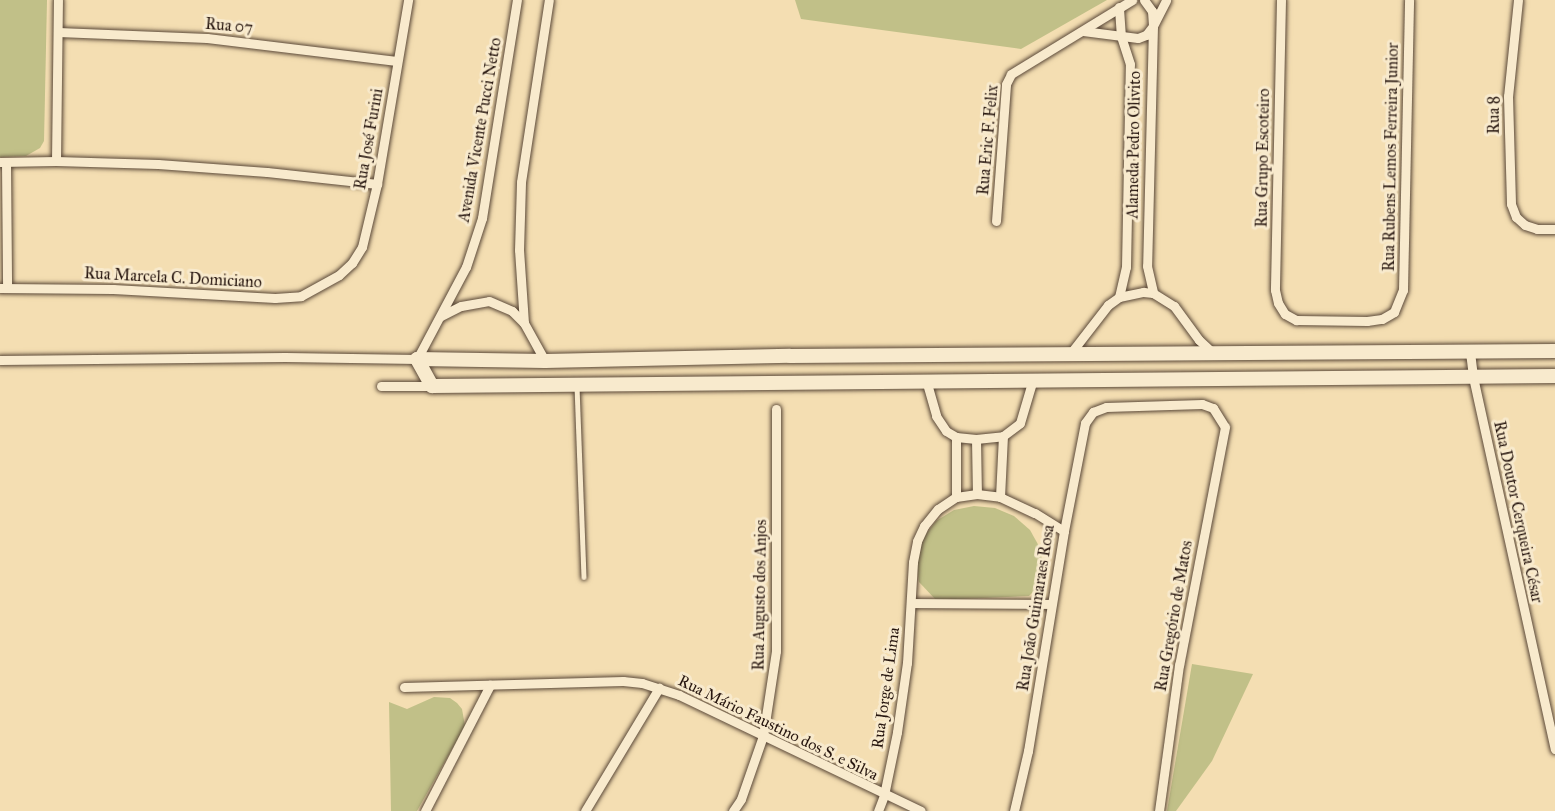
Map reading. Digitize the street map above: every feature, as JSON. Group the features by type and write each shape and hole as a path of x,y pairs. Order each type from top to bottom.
{"street":[{"path":"56,160 58,0"},
{"name":"Rua José Furini","path":"339,275 352,263 362,247 377,184 408,0"},
{"name":"Avenida Vicente Pucci Netto","path":"417,359 466,267 482,218 517,0"},
{"path":"524,323 519,250 521,182 549,0"},
{"name":"Rua Eric F. Felix","path":"996,221 1006,84 1011,74 1020,66 1083,32 1132,0"},
{"name":"Alameda Pedro Olivito","path":"1144,0 1152,11 1153,26 1147,266 1153,293"},
{"path":"1083,32 1102,32 1121,37 1138,38 1146,35 1166,0"},
{"name":"Rua Grupo Escoteiro","path":"1281,0 1275,290 1285,314 1296,320 1367,321 1382,319 1394,312"},
{"name":"Rua Rubens Lemos Ferreira Junior","path":"1394,312 1403,290 1409,0"},
{"name":"Rua 8","path":"1518,0 1508,96 1511,204 1516,217 1525,225 1537,229 1555,229"},
{"name":"Alameda Pedro Olivito","path":"1119,8 1121,37 1130,64 1126,267 1119,297"},
{"name":"Rua 07","path":"58,32 207,38 398,61"},
{"path":"3,288 3,162 56,160 245,170 377,184"},
{"name":"Rua Marcela C. Domiciano","path":"3,288 113,289 275,298 301,296 339,275"},
{"path":"1070,354 1099,314 1119,297 1143,292 1153,293 1174,306 1199,340 1214,354"},
{"path":"441,316 462,306 489,301 512,310 524,323 545,361"},
{"path":"0,360 285,357 545,361 790,356 1555,351"},
{"name":"Rua Doutor Cerqueira César","path":"1470,352 1473,377 1555,749"},
{"path":"1260,354 1260,378"},
{"path":"790,356 790,381"},
{"path":"417,359 432,386"},
{"path":"432,386 440,369 455,360"},
{"path":"381,386 1555,376"},
{"path":"926,380 936,416 946,431 956,438 976,439 1003,436 1020,423 1033,379"},
{"name":"Rua Gregório de Matos","path":"1093,412 1106,407 1202,404 1213,408 1225,427 1179,665 1159,811"},
{"name":"Rua Augusto dos Anjos","path":"733,811 741,799 763,736 776,651 776,409"},
{"name":"Rua João Guimaraes Rosa","path":"1014,811 1028,751 1051,603 1085,423 1093,412"},
{"path":"1000,497 1003,436"},
{"path":"956,438 956,497 977,494 1000,497 1035,513 1064,531"},
{"path":"976,439 977,494"},
{"name":"Rua Jorge de Lima","path":"878,811 884,795 897,732 907,663 917,541 924,526 938,509 956,497"},
{"path":"911,603 1051,603"},
{"name":"Rua Mário Faustino dos S. e Silva","path":"404,687 623,681 659,688 921,811"},
{"path":"425,811 490,685"},
{"path":"585,811 659,688"}],"lane":[{"path":"577,383 584,578"}],"shaded area":[{"path":"0,0 47,0 44,141 40,148 26,156 0,157"},
{"path":"795,0 1107,0 1021,49 801,19"},
{"path":"974,506 995,508 1014,516 1030,530 1040,548 1044,568 1041,584 1029,596 936,600 919,582 915,557 923,538 936,521 954,510"},
{"path":"1192,664 1253,674 1212,761 1176,811 1167,811"},
{"path":"434,697 450,698 457,703 462,709 465,726 417,811 391,811 389,702 407,709"}]}
